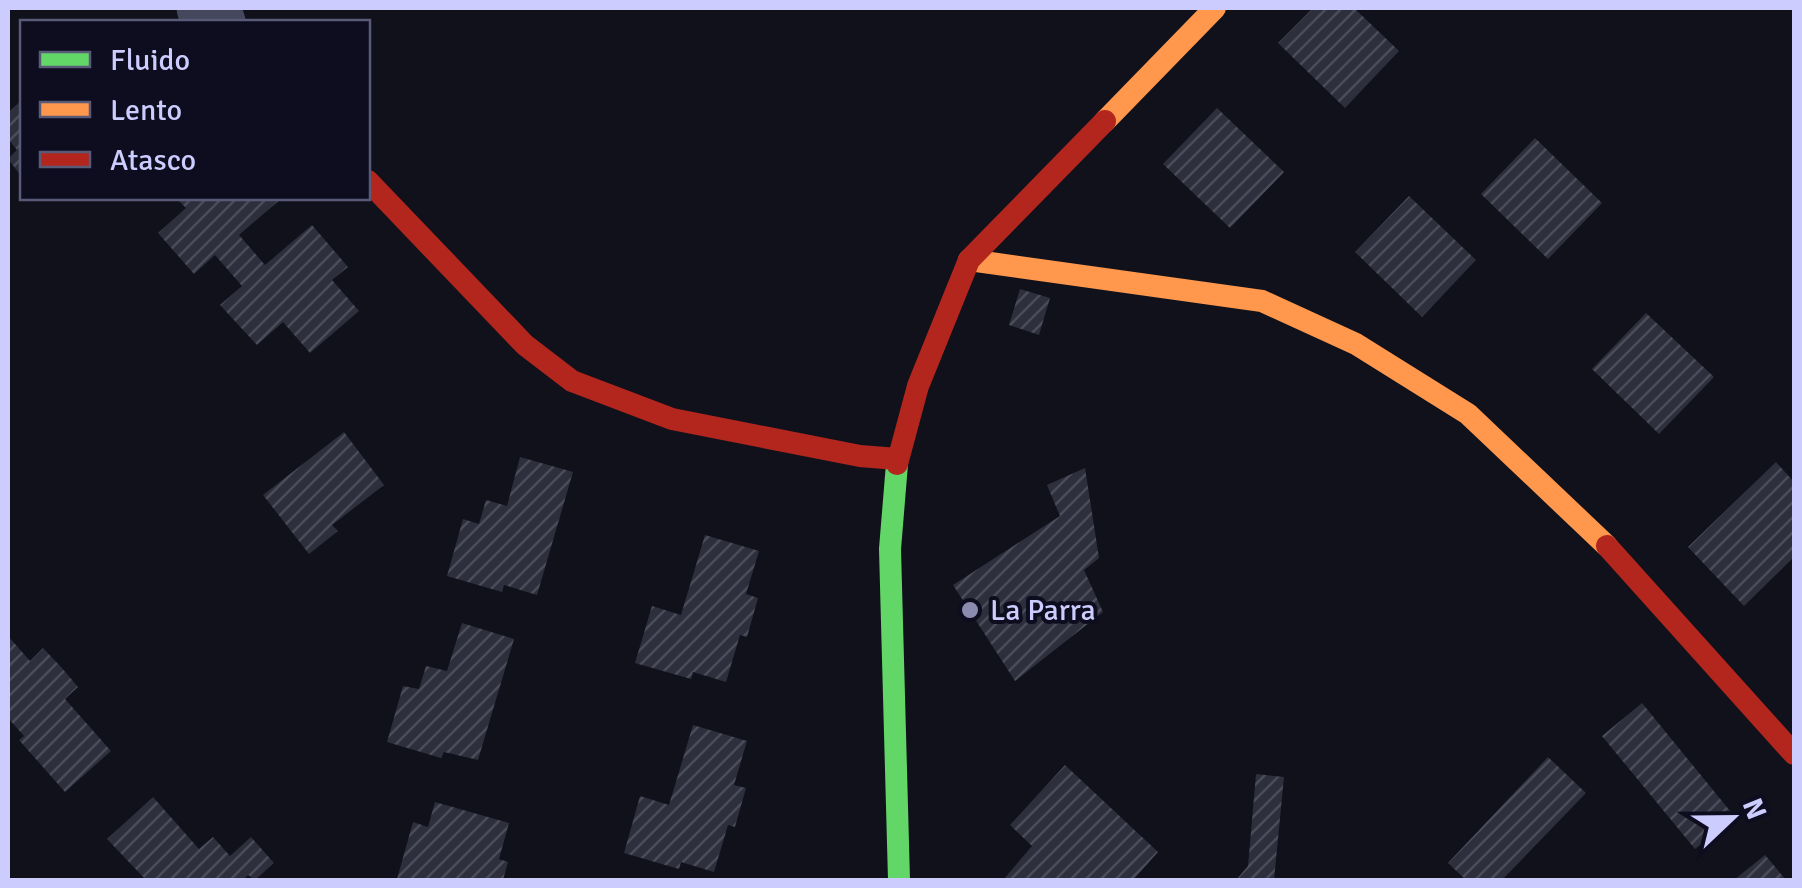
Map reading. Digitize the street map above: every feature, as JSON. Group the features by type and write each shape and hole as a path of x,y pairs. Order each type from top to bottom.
{"street":[{"path":"898,880 890,550 897,459 924,368 970,260 1214,8"},
{"path":"370,183 524,345 572,380 672,419 860,456 897,459"},
{"path":"970,260 1262,300 1356,344 1468,414 1611,550 1794,754"}],"building":[{"path":"1313,8 1354,8 1399,51 1345,108 1278,43"},
{"path":"20,102 20,174 8,159 17,150 8,139 8,113"},
{"path":"1217,108 1284,172 1230,228 1163,164"},
{"path":"1535,138 1602,203 1548,259 1481,194"},
{"path":"1409,196 1476,260 1422,317 1355,252"},
{"path":"178,200 280,200 239,235 265,265 312,225 348,267 332,280 359,311 310,353 283,322 257,345 220,305 242,286 215,255 194,274 158,233 186,208"},
{"path":"1020,289 1050,298 1039,335 1009,325"},
{"path":"1646,313 1714,377 1659,434 1592,369"},
{"path":"344,432 384,485 332,525 338,531 309,554 263,495"},
{"path":"520,457 573,472 537,595 504,585 502,592 447,576 463,519 479,524 486,500 507,506"},
{"path":"1776,462 1794,482 1794,557 1744,606 1688,547"},
{"path":"1085,468 1099,558 1084,570 1103,612 1015,681 953,585 1060,516 1047,485"},
{"path":"705,535 759,551 746,594 758,598 747,637 740,635 726,682 693,672 691,679 635,663 652,606 681,615"},
{"path":"462,623 514,639 478,760 444,752 441,758 387,742 403,686 419,689 426,666 447,671"},
{"path":"8,636 30,661 43,648 61,667 78,687 65,699 111,751 65,792 19,740 24,736 8,718"},
{"path":"1642,703 1735,817 1695,849 1602,736"},
{"path":"693,725 747,741 734,785 746,788 735,827 728,825 714,872 681,862 679,869 624,853 640,796 669,805"},
{"path":"1548,757 1586,793 1502,880 1466,880 1448,863"},
{"path":"1065,765 1158,852 1133,880 1003,880 1032,846 1010,825"},
{"path":"1256,774 1284,777 1274,880 1236,880 1248,866"},
{"path":"153,797 199,849 213,837 230,856 251,837 274,863 255,880 248,875 243,880 146,880 107,839"},
{"path":"435,802 509,823 499,859 508,862 503,880 397,879 413,822 428,827"},
{"path":"1765,855 1786,880 1734,880"}],"traffic: fast":[{"path":"897,464 890,549 899,880"}],"traffic: slow":[{"path":"1105,121 1215,8"},
{"path":"969,260 1262,301 1356,344 1468,414 1607,546"}],"traffic: jam":[{"path":"897,464 918,386 969,260 1105,121"},
{"path":"370,183 525,345 572,381 672,419 860,456 897,459"},
{"path":"1607,546 1794,754"}],"place":[{"name":"La Parra","path":"970,610"}]}
